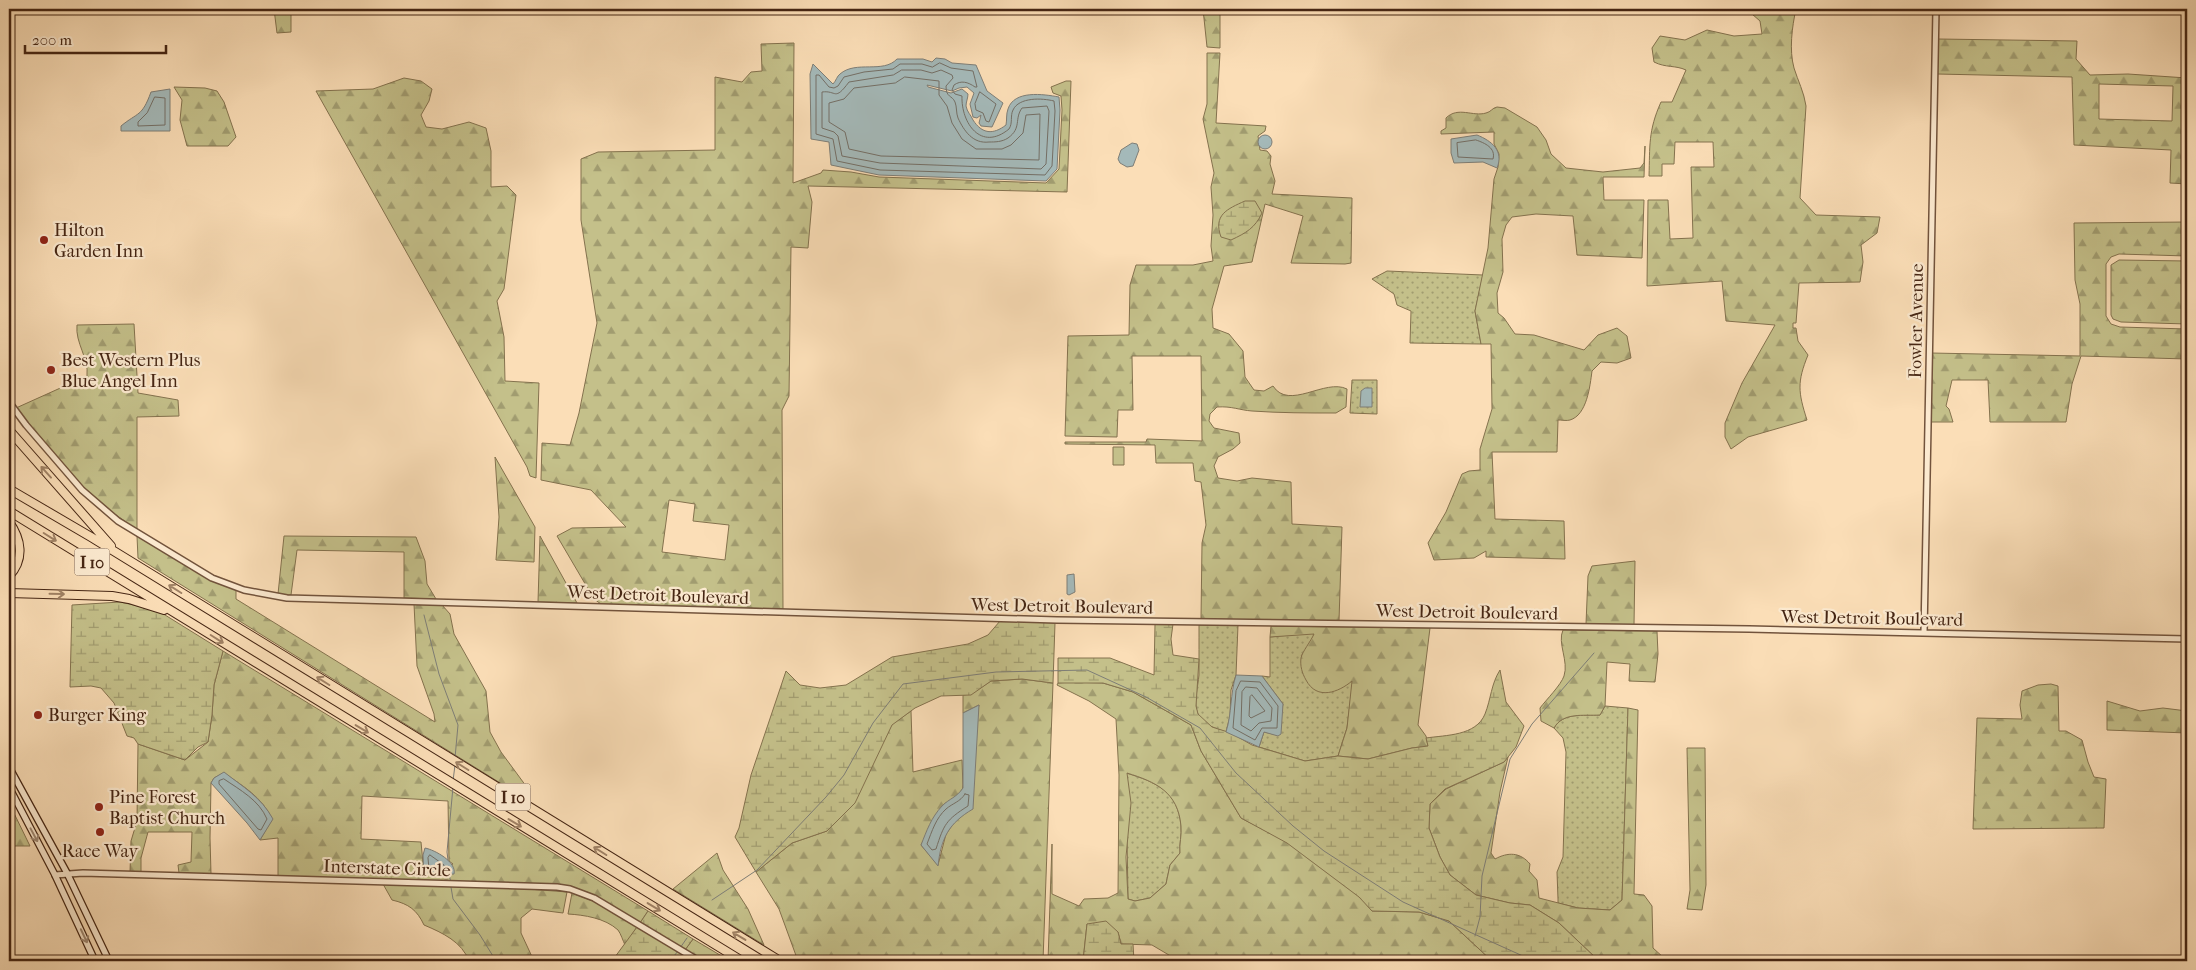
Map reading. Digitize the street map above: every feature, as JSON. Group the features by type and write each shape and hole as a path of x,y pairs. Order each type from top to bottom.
{"highway":[{"path":"9,430 111,546 124,558"},
{"name":"I 10","path":"9,489 780,961"},
{"name":"I 10","path":"9,511 742,961"},
{"path":"9,522 17,536 20,548 17,564 9,576"},
{"path":"9,593 112,596 176,613"}],"main road":[{"path":"9,767 67,873 108,961"},
{"path":"9,787 55,875 96,961"}],"street":[{"name":"Fowler Avenue","path":"1924,633 1936,9"},
{"name":"West Detroit Boulevard","path":"9,402 26,426 82,490 110,515 212,578 244,590 275,596 1057,620 1924,633 2187,639"},
{"name":"Interstate Circle","path":"55,875 67,873 557,887 570,889 594,898 698,961"}],"green space":[{"path":"274,9 291,9 291,32 277,33"},
{"path":"1203,9 1220,9 1220,48 1207,47"},
{"path":"1756,9 1796,9 1791,46 1794,68 1806,106 1800,198 1816,215 1880,217 1877,233 1861,245 1863,262 1860,282 1799,283 1796,323 1793,323 1793,328 1796,328 1798,341 1808,355 1800,380 1800,394 1807,420 1748,437 1731,449 1725,437 1725,423 1742,383 1775,325 1726,321 1722,281 1647,286 1648,200 1668,200 1670,239 1693,238 1691,167 1714,167 1713,142 1675,142 1674,164 1662,164 1662,176 1649,176 1650,139 1657,112 1661,102 1672,102 1686,70 1654,62 1652,48 1660,36 1685,40 1707,30 1734,36 1762,34 1760,21 1752,14"},
{"path":"1938,39 2077,41 2076,59 2090,75 2128,74 2187,78 2187,184 2170,183 2171,150 2074,145 2072,77 1937,74","holes":["2099,84 2173,86 2172,121 2099,119"]},
{"path":"794,43 793,183 821,173 823,170 879,177 1046,183 1059,169 1061,96 1053,93 1051,87 1071,81 1067,192 808,186 812,202 808,248 791,247 789,396 782,410 783,609 601,604 594,599 557,536 572,528 626,527 591,490 541,480 542,443 570,445 579,413 597,323 581,220 581,159 598,152 715,150 715,77 742,82 751,72 762,71 761,44","holes":["669,500 695,504 693,521 729,525 725,560 662,552"]},
{"path":"1207,53 1220,53 1216,123 1266,126 1265,131 1258,136 1260,150 1267,151 1271,156 1270,164 1275,181 1272,194 1352,198 1351,263 1291,263 1303,216 1265,204 1252,262 1224,266 1212,309 1213,328 1229,334 1243,351 1245,377 1254,390 1264,391 1273,386 1280,393 1298,395 1328,387 1347,389 1346,407 1336,413 1262,412 1217,407 1210,414 1209,421 1214,428 1239,433 1240,443 1218,457 1214,466 1218,478 1237,481 1252,478 1291,482 1292,524 1342,527 1339,621 1201,619 1202,543 1206,525 1201,482 1195,481 1193,463 1156,463 1155,445 1065,444 1065,442 1146,442 1147,439 1202,441 1201,356 1132,356 1133,410 1118,410 1117,437 1065,436 1068,336 1129,335 1130,285 1136,265 1193,265 1213,261 1211,246 1213,215 1211,187 1214,173 1203,119 1207,104"},
{"path":"404,78 421,81 432,89 429,101 421,115 426,127 442,129 469,122 486,128 491,151 491,187 507,186 516,195 504,289 497,301 504,337 505,381 539,383 536,478 530,476 527,467 316,91 373,89"},
{"path":"174,87 205,88 217,91 224,102 236,137 228,146 187,146 180,120 182,100"},
{"path":"1497,107 1505,108 1537,127 1546,140 1551,154 1566,168 1603,172 1640,168 1644,163 1645,146 1644,177 1603,177 1604,200 1644,200 1642,258 1577,255 1573,216 1536,214 1512,217 1506,225 1502,239 1503,272 1497,293 1498,313 1504,318 1515,334 1534,335 1584,350 1598,335 1617,328 1627,336 1631,358 1617,363 1601,362 1592,371 1587,399 1580,412 1570,420 1558,420 1557,452 1492,452 1495,519 1564,521 1565,559 1486,557 1486,551 1474,558 1434,560 1428,543 1446,512 1462,474 1480,470 1480,449 1492,409 1491,344 1481,344 1475,311 1488,248 1494,179 1498,167 1499,154 1494,144 1494,132 1441,134 1441,131 1446,128 1446,118 1455,113 1481,114"},
{"path":"1245,201 1255,201 1262,213 1256,223 1250,230 1231,240 1221,237 1219,229 1220,218 1227,210"},
{"path":"2187,222 2187,256 2119,254 2111,257 2106,264 2106,316 2111,324 2120,327 2187,329 2187,359 2081,356 2072,384 2066,422 1990,422 1988,380 1952,380 1946,406 1949,409 1953,422 1931,422 1931,353 2080,356 2080,304 2075,280 2074,223"},
{"path":"2119,260 2187,261 2187,324 2121,322 2113,319 2111,315 2111,265"},
{"path":"1387,271 1483,275 1475,311 1481,344 1410,343 1411,311 1397,305 1394,294 1372,279"},
{"path":"134,324 138,393 178,400 179,416 137,417 137,530 112,512 79,483 16,408 87,376 86,363 78,338 77,325"},
{"path":"1352,380 1377,380 1377,414 1350,413"},
{"path":"1113,447 1124,447 1124,465 1113,465"},
{"path":"495,457 535,527 534,562 496,560 499,517"},
{"path":"137,536 203,576 236,590 236,599 435,722 417,666 414,604 442,605 450,614 454,634 486,691 490,732 501,752 526,786 526,799 138,558"},
{"path":"284,536 416,537 425,561 427,584 436,599 404,598 404,552 297,550 291,595 278,594"},
{"path":"540,536 577,603 538,602"},
{"path":"1635,561 1634,625 1586,624 1588,576 1592,566"},
{"path":"120,602 157,610 223,651 214,685 208,742 198,747 185,760 138,744 134,738 127,736 114,703 101,688 91,686 70,687 72,605"},
{"path":"1000,621 1055,623 1053,683 1022,679 991,681 971,695 941,696 915,708 892,725 855,803 827,831 792,843 756,872 735,837 739,828 751,775 786,671 800,685 820,688 846,685 892,657 968,644 988,635"},
{"path":"1155,624 1173,624 1171,639 1173,655 1199,659 1196,706 1198,714 1212,727 1231,733 1252,745 1305,761 1338,756 1368,759 1428,746 1426,738 1460,733 1475,727 1485,714 1500,670 1506,702 1524,726 1516,747 1504,762 1445,789 1430,804 1429,828 1440,857 1450,875 1476,895 1510,903 1530,905 1559,923 1599,961 1492,961 1449,921 1419,912 1372,911 1359,897 1287,843 1241,818 1201,751 1191,725 1133,692 1103,683 1058,683 1058,658 1110,658 1154,675"},
{"path":"1199,625 1238,625 1236,675 1231,690 1230,716 1226,732 1206,723 1198,714 1196,700 1199,675"},
{"path":"1271,626 1430,628 1418,725 1426,736 1428,746 1368,759 1338,756 1347,728 1352,681 1335,691 1316,691 1306,680 1301,664 1301,658 1314,634 1270,637"},
{"path":"1563,630 1657,631 1658,654 1655,682 1629,681 1630,664 1607,662 1605,706 1600,715 1568,717 1563,719 1554,728 1541,721 1540,708 1557,688 1564,676 1565,664 1561,641"},
{"path":"1314,634 1310,645 1301,656 1353,680 1347,728 1338,756 1305,761 1259,747 1264,732 1277,735 1283,704 1262,676 1270,677 1270,637"},
{"path":"223,651 648,911 640,923 587,892 557,885 278,876 278,838 260,840 272,819 268,811 245,787 224,773 214,778 211,783 211,874 179,873 178,865 191,862 192,832 148,832 141,858 141,872 130,872 131,841 137,821 138,744 185,760 208,742 214,685","holes":["362,796 448,801 449,861 453,864 424,874 421,842 361,839"]},
{"path":"1022,679 1053,683 1043,961 798,961 779,909 756,872 792,843 827,831 873,761 892,724 911,711 913,772 962,760 963,787 979,705 963,713 963,695 971,694 991,681","holes":["963,788 957,818 946,834 938,865 921,845 944,804 957,797"]},
{"path":"1058,683 1103,683 1133,692 1191,725 1201,751 1241,818 1287,842 1360,897 1372,911 1419,912 1449,921 1492,961 1179,961 1152,945 1121,944 1118,932 1087,924 1083,961 1048,961 1052,844 1052,894 1079,906 1084,899 1108,898 1118,893 1119,775 1116,719 1089,701 1057,685","holes":["1127,773 1147,780 1164,790 1179,814 1181,829 1180,853 1170,865 1166,884 1150,898 1135,901 1128,899 1126,857 1131,803"]},
{"path":"2051,684 2058,686 2059,731 2066,731 2082,740 2094,777 2106,779 2104,828 1973,829 1977,718 2022,719 2020,705 2022,691 2038,685"},
{"path":"2107,701 2140,711 2163,708 2187,711 2187,733 2107,730"},
{"path":"1605,706 1628,708 1622,900 1610,910 1578,908 1558,903 1557,872 1563,857 1566,752 1563,738 1554,728 1563,719 1568,717 1600,715"},
{"path":"1628,708 1638,710 1634,894 1644,895 1652,906 1653,948 1664,958 1695,958 1695,961 1599,961 1559,923 1530,905 1510,903 1476,895 1450,875 1440,857 1429,828 1430,804 1446,789 1504,762 1508,757 1500,792 1491,853 1495,859 1514,854 1526,860 1530,864 1529,871 1537,880 1539,898 1578,908 1610,910 1622,900"},
{"path":"1687,748 1705,748 1706,885 1702,910 1687,909 1690,890"},
{"path":"1126,773 1156,784 1164,790 1175,804 1181,826 1180,853 1170,865 1166,884 1150,898 1135,901 1128,899"},
{"path":"9,803 30,846 9,846"},
{"path":"717,853 723,870 748,909 764,945 673,889"},
{"path":"383,884 567,892 563,913 532,909 521,918 521,933 534,961 469,961 457,943 424,925 412,908 392,900"},
{"path":"572,893 593,901 637,927 625,945 618,930 613,926 587,916 568,914"},
{"path":"648,911 693,939 685,950 640,923"},
{"path":"1106,921 1118,932 1121,944 1133,944 1134,961 1083,961 1087,924"},
{"path":"637,927 682,954 677,961 612,961"},
{"path":"693,939 730,961 704,961 685,950"}],"water":[{"path":"936,58 945,59 952,63 976,65 987,91 1003,103 992,127 981,126 979,123 981,115 977,118 973,117 970,104 974,93 967,87 952,91 927,85 928,87 951,93 962,89 968,94 966,106 968,112 976,125 988,132 1006,125 1008,109 1016,99 1030,95 1059,97 1057,169 1046,181 879,175 831,165 829,142 811,139 810,74 813,64 833,84 838,76 846,70 884,66 897,59 923,59 932,62"},
{"path":"170,89 170,131 121,131 121,126 142,110 151,92"},
{"path":"1265,135 1270,137 1272,142 1270,147 1265,149 1260,147 1258,142 1260,137"},
{"path":"1477,135 1495,147 1499,157 1497,168 1483,162 1454,163 1451,153 1451,139"},
{"path":"1132,143 1137,144 1139,150 1133,166 1127,167 1120,163 1118,159 1121,150"},
{"path":"1365,388 1372,388 1372,407 1360,407 1361,391"},
{"path":"1074,574 1075,592 1069,595 1067,594 1067,575"},
{"path":"1236,675 1262,676 1283,704 1281,734 1278,736 1264,732 1259,747 1226,732"},
{"path":"979,705 973,809 958,820 948,832 941,847 938,866 921,845 935,815 945,803 963,788 963,713"},
{"path":"224,772 257,798 273,819 260,840 211,783 214,778"},
{"path":"425,848 434,851 449,861 454,874 424,875 423,855"}],"waterway":[{"path":"424,615 439,674 458,725 455,758"},
{"path":"1475,936 1480,917 1482,876 1510,759 1532,724 1594,653"},
{"path":"712,900 757,870 826,797 844,775 873,723 903,684 996,672 1087,670 1146,697 1200,728 1236,773 1293,826 1324,851 1403,902 1534,961"},
{"path":"453,781 455,765"},
{"path":"448,860 447,852 453,787"},
{"path":"449,874 451,883"},
{"path":"451,887 453,899 480,935 496,961"},
{"path":"680,948 687,938"},
{"path":"670,961 678,951"}],"place":[{"name":"Hilton Garden Inn","path":"44,240"},
{"name":"Best Western Plus Blue Angel Inn","path":"51,370"},
{"name":"Burger King","path":"38,715"},
{"name":"Pine Forest Baptist Church","path":"99,807"},
{"name":"Race Way","path":"100,832"}]}
